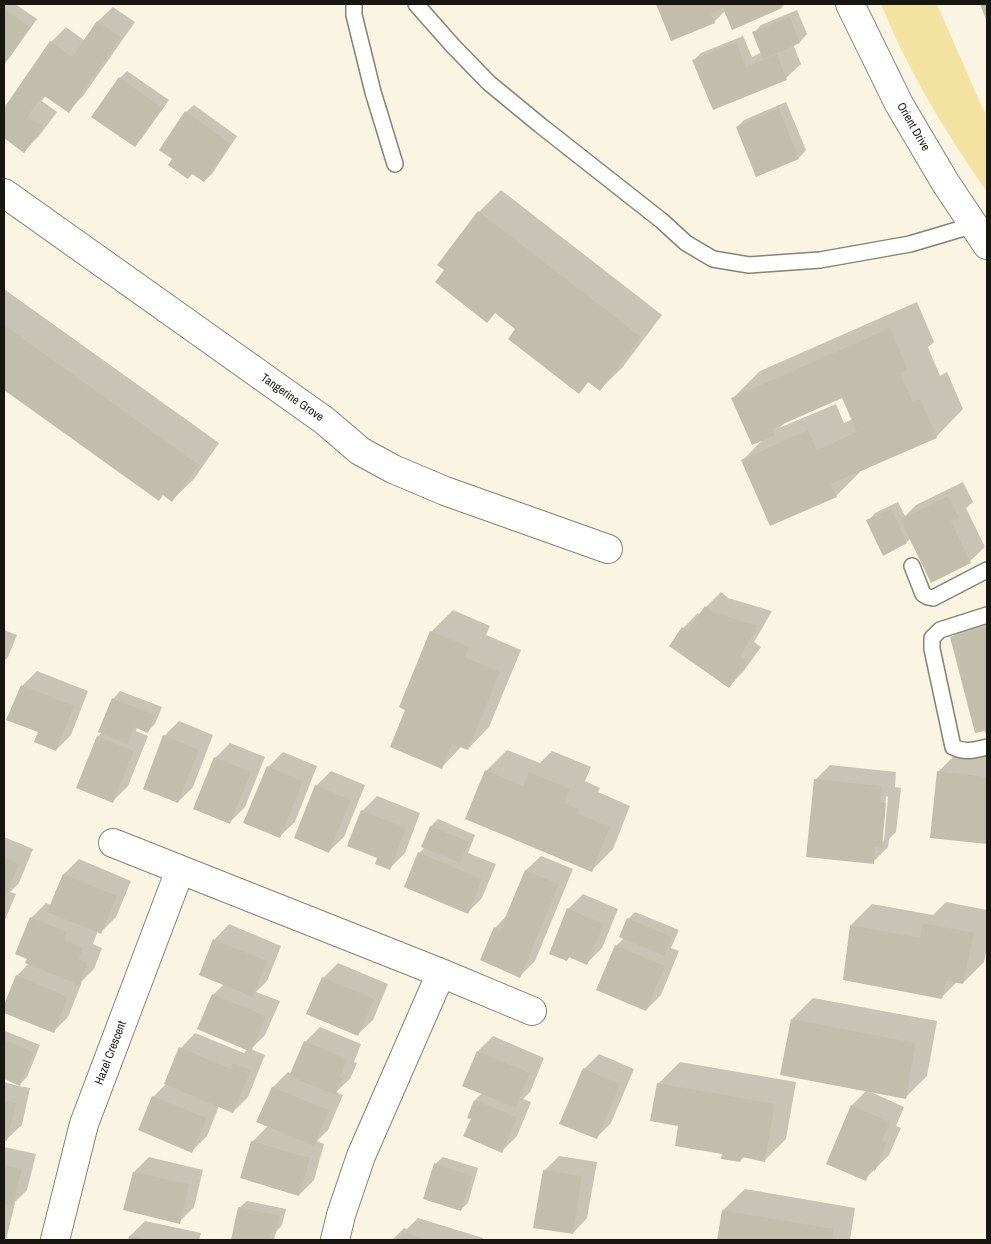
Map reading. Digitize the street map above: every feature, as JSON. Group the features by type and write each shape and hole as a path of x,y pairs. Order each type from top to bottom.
{"street":[{"name":"Orient Drive","path":"850,4 899,104 945,182 981,235"},
{"name":"Tangerine Grove","path":"4,193 325,421 360,451 393,469 445,491 608,549"},
{"path":"113,843 532,1011"},
{"name":"Hazel Crescent","path":"55,1240 84,1124 180,870"},
{"path":"335,1240 341,1215 361,1156 440,973"}],"lane":[{"path":"354,4 354,15 371,82 395,164"},
{"path":"416,4 452,46 489,83 662,221 686,243 713,260 749,265 820,260 910,244 939,236 981,235"},
{"path":"912,566 923,594 933,598 987,570"},
{"path":"987,615 940,630 932,638 932,649 954,747 959,750 969,751 987,747"}],"shaded area":[{"path":"881,4 937,4 983,109 987,114 987,192 929,101 903,53"}],"building":[{"path":"656,4 780,4 782,8 732,30 723,8 711,14 715,23 671,41"},
{"path":"980,4 987,4 987,22"},
{"path":"4,8 30,27 4,65"},
{"path":"790,17 800,43 763,59 752,32"},
{"path":"97,21 121,37 69,113 43,95 28,116 43,127 24,153 4,138 4,108 50,41 72,57"},
{"path":"736,42 746,67 777,54 787,80 713,110 692,60"},
{"path":"119,77 162,108 135,147 91,117"},
{"path":"779,108 799,159 756,177 736,127"},
{"path":"185,111 231,144 204,182 192,174 188,179 168,165 172,159 159,150"},
{"path":"478,211 641,337 600,391 588,382 579,394 508,339 515,329 495,313 487,323 435,282 444,270 437,265"},
{"path":"4,325 199,465 172,502 163,495 159,501 4,390"},
{"path":"890,328 908,370 900,373 913,402 920,399 937,438 831,484 837,497 770,526 741,460 808,430 817,450 857,432 842,398 772,429 775,435 752,445 731,398"},
{"path":"948,496 959,518 951,521 971,563 931,583 900,519"},
{"path":"891,509 907,543 883,556 866,520"},
{"path":"705,606 713,612 758,626 740,657 747,663 729,688 669,646 682,627 687,631"},
{"path":"987,627 987,738 985,731 975,733 950,637"},
{"path":"430,631 469,647 465,657 500,672 468,750 452,744 442,769 390,747 405,710 399,707"},
{"path":"21,685 74,706 56,751 34,742 38,732 6,720"},
{"path":"112,698 155,715 148,733 134,727 127,744 98,732"},
{"path":"163,735 199,750 178,803 143,789"},
{"path":"97,736 134,751 113,803 76,788"},
{"path":"214,757 251,772 230,824 193,809"},
{"path":"267,766 303,781 280,838 243,823"},
{"path":"485,770 523,786 529,772 570,789 564,803 579,809 578,814 610,827 592,872 465,819"},
{"path":"937,771 987,777 987,844 930,838"},
{"path":"814,779 882,786 880,802 886,803 882,848 875,847 874,864 806,857"},
{"path":"315,785 351,800 329,853 294,838"},
{"path":"361,810 406,828 390,870 375,864 377,858 347,846"},
{"path":"430,826 469,842 460,863 421,847"},
{"path":"418,852 482,879 468,914 404,887"},
{"path":"4,857 19,864 4,900"},
{"path":"525,870 559,884 520,978 480,960 494,927 500,930"},
{"path":"63,874 117,896 101,934 47,912"},
{"path":"567,908 604,924 587,965 569,957 567,961 549,954"},
{"path":"30,917 67,932 64,939 83,948 79,959 88,963 79,985 25,963 27,959 15,954"},
{"path":"627,918 672,937 664,956 619,937"},
{"path":"923,923 974,933 963,984 946,981 942,999 843,980 850,925 920,938"},
{"path":"213,939 267,961 253,997 199,975"},
{"path":"615,945 665,966 646,1011 596,990"},
{"path":"16,975 68,997 54,1033 4,1013 4,1005"},
{"path":"322,977 374,999 358,1036 306,1014"},
{"path":"212,994 266,1016 251,1052 197,1029"},
{"path":"791,1019 916,1043 906,1099 780,1075"},
{"path":"4,1040 34,1052 20,1086 4,1079"},
{"path":"304,1041 347,1059 340,1077 343,1078 335,1095 289,1076"},
{"path":"179,1047 231,1069 233,1063 251,1070 233,1113 164,1084"},
{"path":"477,1051 530,1073 516,1108 462,1086"},
{"path":"583,1068 620,1084 597,1139 559,1124"},
{"path":"657,1083 775,1104 765,1162 742,1157 740,1162 721,1159 722,1154 675,1146 678,1126 650,1121"},
{"path":"272,1087 329,1110 314,1146 256,1122"},
{"path":"152,1096 207,1118 192,1153 138,1130"},
{"path":"4,1100 16,1103 7,1141 4,1140"},
{"path":"474,1100 517,1117 502,1153 463,1136 471,1119 467,1118"},
{"path":"851,1105 890,1122 882,1141 887,1142 875,1171 870,1169 866,1181 826,1164"},
{"path":"251,1141 310,1158 299,1196 240,1178"},
{"path":"434,1163 472,1176 461,1211 423,1199"},
{"path":"4,1165 22,1169 13,1206 4,1204"},
{"path":"543,1170 582,1176 573,1234 533,1228"},
{"path":"133,1172 189,1184 180,1224 123,1210"},
{"path":"238,1207 280,1216 275,1234 270,1233 269,1240 231,1240"},
{"path":"722,1210 834,1229 832,1240 717,1240"},
{"path":"402,1232 427,1240 399,1240"},
{"path":"129,1236 147,1239 147,1240 128,1240"}]}
